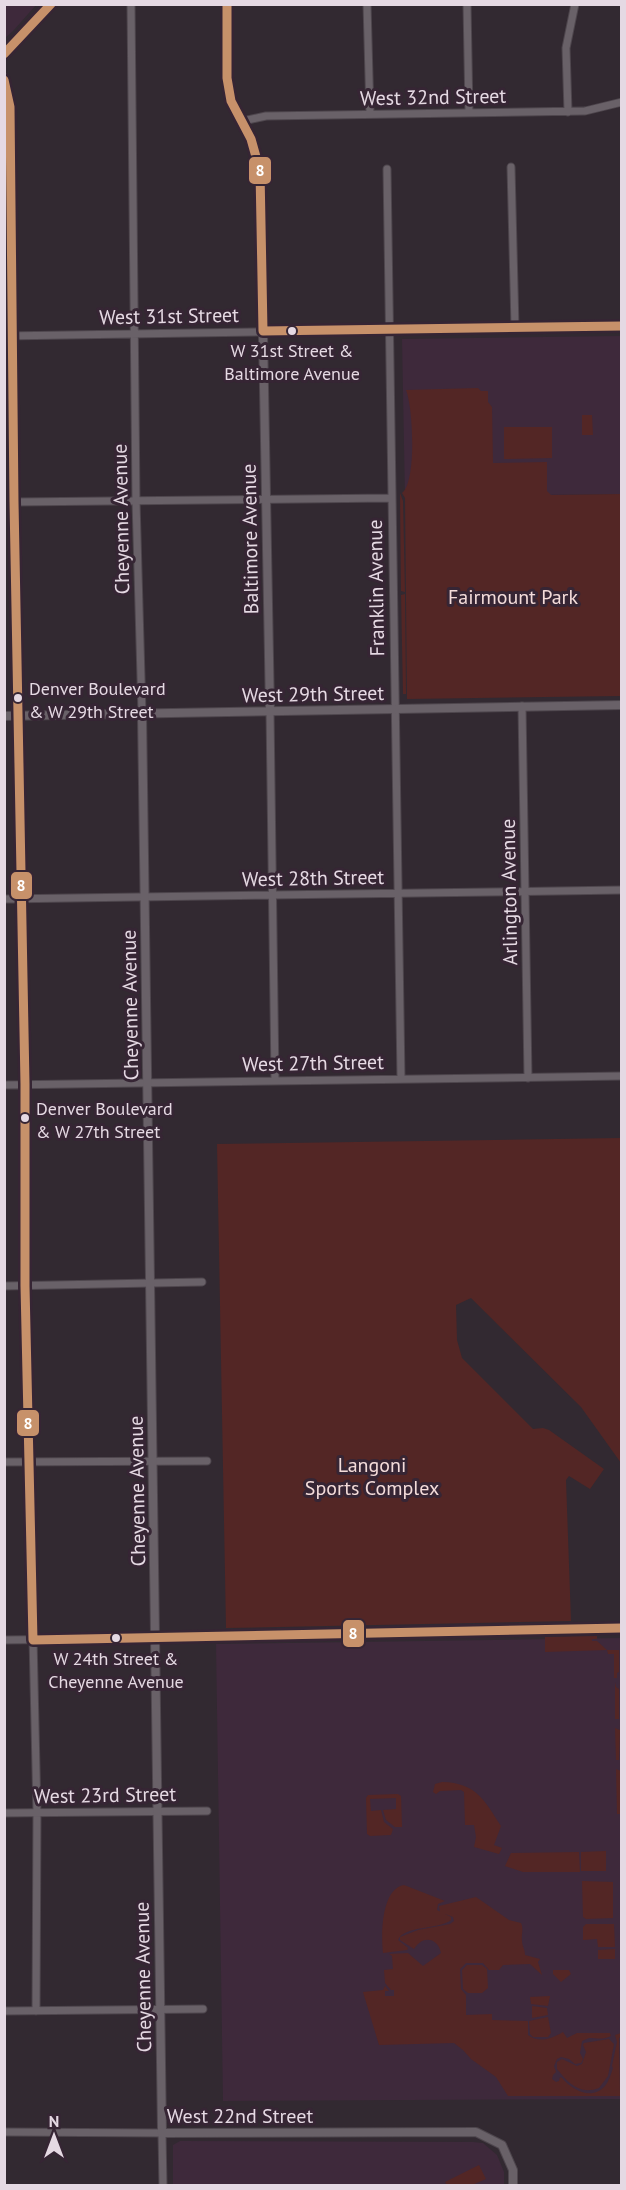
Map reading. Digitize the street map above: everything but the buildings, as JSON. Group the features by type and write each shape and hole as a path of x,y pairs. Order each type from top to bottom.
{"street":[{"path":"4,54 52,4"},
{"name":"Cheyenne Avenue","path":"131,4 136,501 148,1082 156,1811 163,2186"},
{"name":"Baltimore Avenue","path":"227,4 228,78 231,101 252,139 260,171 275,1080"},
{"path":"367,4 370,114"},
{"path":"467,4 469,112"},
{"path":"568,112 566,48 575,4"},
{"path":"4,76 10,107 14,502 25,1084 25,1286 31,1461 37,1813 36,2011"},
{"name":"West 32nd Street","path":"243,121 266,116 568,112 585,111 621,102"},
{"path":"511,166 515,327"},
{"name":"Franklin Avenue","path":"387,169 401,1079"},
{"name":"West 31st Street","path":"4,336 621,326"},
{"path":"14,502 391,498"},
{"name":"West 29th Street","path":"4,716 621,705"},
{"name":"Arlington Avenue","path":"522,706 528,1078"},
{"name":"West 28th Street","path":"4,900 621,891"},
{"name":"West 27th Street","path":"4,1085 621,1076"},
{"path":"4,1286 202,1282"},
{"path":"4,1462 207,1461"},
{"path":"4,1640 621,1628"},
{"name":"West 23rd Street","path":"4,1813 207,1811"},
{"path":"4,2011 203,2009"},
{"name":"West 22nd Street","path":"4,2132 476,2132 502,2145 513,2170 513,2186"}],"shaded area":[{"path":"5,4 36,5 5,38"},
{"path":"621,336 621,494 405,497 402,339"},
{"path":"621,1638 621,2099 223,2101 216,1644"},
{"path":"180,2141 483,2143 497,2155 504,2172 504,2186 173,2186 173,2145"}],"green space":[{"name":"Fairmount Park","path":"478,388 481,391 488,391 488,402 492,407 493,463 547,462 547,491 551,495 621,494 621,696 407,699 405,498 402,493 407,486 410,474 412,427 406,390"},
{"path":"582,415 592,415 593,435 582,435"},
{"path":"504,427 552,427 552,458 504,459"},
{"path":"400,493 403,501 405,592 401,591"},
{"path":"405,594 406,694 403,694 401,595"},
{"name":"Langoni Sports Complex","path":"621,1138 621,1463 581,1407 471,1298 456,1305 457,1340 462,1358 533,1429 549,1430 604,1469 590,1489 569,1476 566,1480 571,1621 226,1628 217,1144"},
{"path":"597,1636 597,1639 592,1639 592,1641 597,1641 607,1650 545,1652 545,1637"},
{"path":"607,1650 619,1650 617,1678 614,1678 614,1654 608,1654"},
{"path":"615,1682 619,1689 619,1719 615,1719"},
{"path":"615,1728 620,1730 619,1760 616,1760"},
{"path":"616,1769 621,1771 620,1814 617,1814"},
{"path":"442,1782 464,1786 484,1801 501,1826 494,1845 502,1848 499,1854 474,1847 476,1837 474,1825 465,1825 464,1792 461,1790 440,1791 436,1794 433,1792 435,1784"},
{"path":"398,1794 401,1796 402,1827 395,1827 386,1820 383,1810 396,1809 396,1798 370,1799 371,1811 381,1810 384,1822 393,1829 391,1835 370,1836 367,1834 366,1798 368,1795"},
{"path":"606,1851 606,1871 581,1871 581,1852"},
{"path":"579,1852 580,1872 523,1872 505,1866 511,1853"},
{"path":"582,1881 613,1882 613,1918 586,1919 583,1917"},
{"path":"404,1885 445,1901 438,1904 437,1910 451,1917 451,1920 407,1932 398,1940 408,1948 407,1950 383,1953 382,1935 387,1904 396,1888"},
{"path":"476,1897 509,1920 521,1923 525,1955 540,1959 538,1962 542,1975 530,1964 503,1965 499,1970 489,1970 483,1963 466,1963 460,1969 461,1989 466,1995 466,2015 492,2014 492,2020 528,2021 528,2035 541,2040 563,2032 567,2038 577,2033 610,2033 611,2036 608,2037 589,2038 582,2041 580,2053 583,2059 581,2063 575,2064 561,2057 557,2059 554,2066 556,2072 552,2079 556,2082 560,2077 577,2090 588,2093 600,2090 608,2082 613,2068 617,2042 615,2035 621,2033 619,2038 620,2096 508,2096 496,2077 454,2043 379,2045 363,1992 383,1990 385,1986 389,1991 385,1991 385,1996 394,1996 394,1990 391,1990 385,1983 384,1970 393,1969 392,1956 389,1954 408,1953 423,1966 441,1953 433,1941 421,1941 414,1949 400,1940 400,1937 418,1930 450,1924 454,1921 453,1917 440,1912 439,1906"},
{"path":"586,1924 614,1924 615,1947 598,1947 597,1939 583,1940 583,1927"},
{"path":"615,1949 615,1959 598,1959 598,1950"},
{"path":"467,1965 482,1965 487,1969 488,1988 482,1993 468,1993 463,1989 462,1970"},
{"path":"553,1970 569,1970 571,1974 561,1982 553,1974"},
{"path":"550,1996 548,2006 531,2004 530,1997"},
{"path":"532,2006 547,2008 548,2015 532,2018"},
{"path":"548,2017 551,2033 548,2037 533,2037 530,2034 529,2021"},
{"path":"609,2039 614,2044 608,2076 599,2088 586,2090 575,2087 557,2069 557,2062 562,2059 577,2066 582,2064 586,2052 584,2043"},
{"path":"479,2165 486,2179 472,2185 447,2185 445,2182"}],"transit line":[{"name":"8","path":"4,54 51,4"},
{"name":"8","path":"227,4 227,78 231,101 251,139 260,171 263,331 622,326"},
{"name":"8","path":"4,80 10,107 14,502 25,1084 25,1286 33,1640 622,1628"}],"place":[{"name":"W 31st Street & Baltimore Avenue","path":"292,331"},
{"name":"Denver Boulevard & W 29th Street","path":"18,698"},
{"name":"Denver Boulevard & W 27th Street","path":"25,1118"},
{"name":"W 24th Street & Cheyenne Avenue","path":"116,1638"}]}
